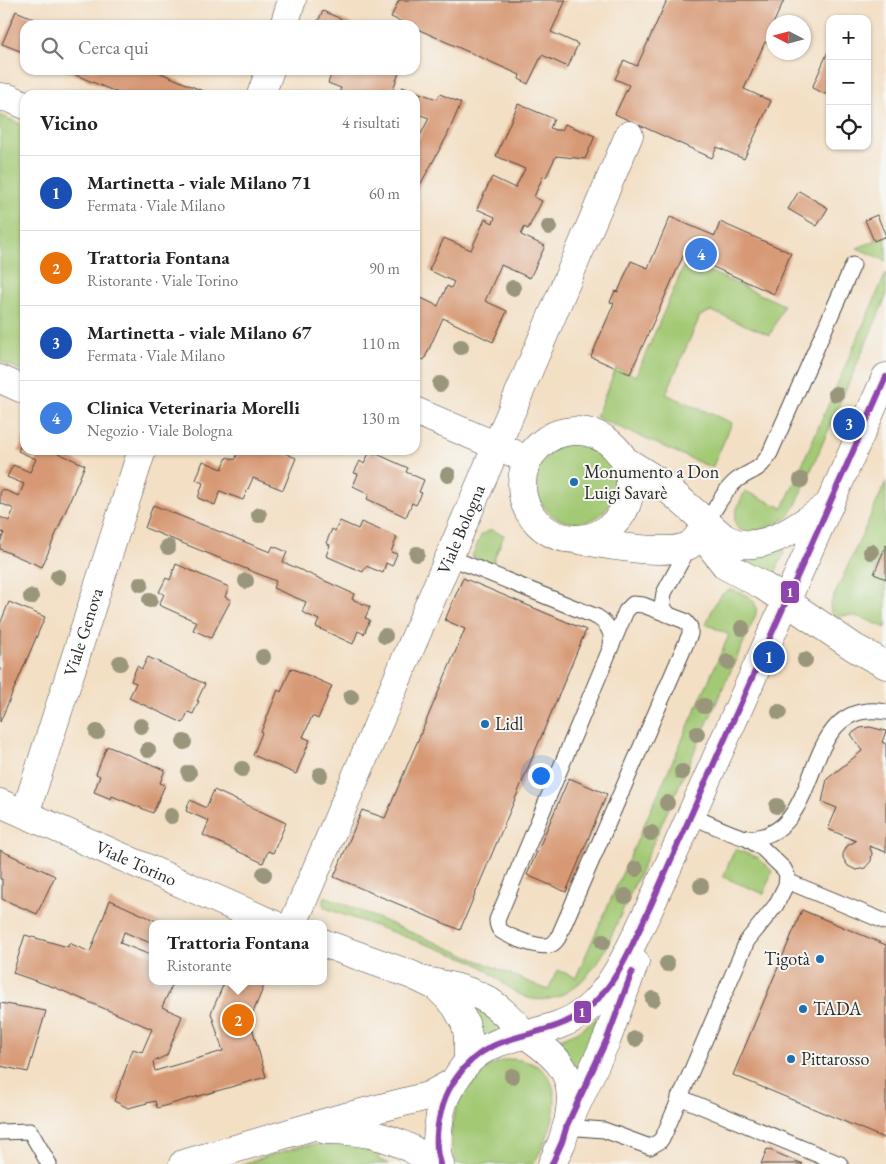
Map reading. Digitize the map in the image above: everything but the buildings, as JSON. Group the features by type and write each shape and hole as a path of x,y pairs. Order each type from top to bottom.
{"street":[{"path":"286,20 292,0"},
{"path":"263,90 268,75"},
{"name":"Viale Bologna","path":"295,920 629,135"},
{"path":"183,1164 295,1131 428,1096 460,1073 478,1053 502,1041 550,1029 575,1018 597,999 616,973 650,907 830,504 879,410 886,377"},
{"path":"0,379 20,388"},
{"path":"420,414 528,459"},
{"path":"578,540 595,536 610,528 622,514 630,498 631,479 626,461 615,446 600,435 583,430 564,431 547,438 534,450 528,459 522,484 524,502 532,517 545,530 561,538 610,546 677,550 690,545 707,522"},
{"name":"Viale Genova","path":"25,814 140,455"},
{"path":"626,461 661,483 729,541 737,544 758,543 775,538 791,531 830,504"},
{"path":"707,522 712,548 721,562 757,583 848,644 886,665"},
{"name":"Viale Torino","path":"0,802 264,920"},
{"path":"567,1125 594,1070 620,1006 633,969 650,907"},
{"path":"327,944 424,980 437,987 456,1005 468,1034 460,1073 441,1111 437,1147 440,1164"},
{"path":"424,980 458,987 482,996 498,1006 526,1035 558,1060 570,1094 571,1106 562,1142 552,1164"},
{"path":"295,1131 346,1130 378,1135 409,1147 433,1164"}],"lane":[{"path":"707,522 723,495 732,485 764,464 853,265"},
{"path":"668,614 662,605 664,592 690,545"},
{"path":"449,557 597,617 603,621 611,633 610,650"},
{"path":"640,604 668,614 685,621 690,627 690,634 558,938 548,946 535,945 503,932 498,927 497,920 626,611 631,606 640,604"},
{"path":"746,838 772,832 783,826 792,816 798,806 823,744 837,725 849,716 861,711 874,710 886,712"},
{"path":"567,1125 604,1130 650,1146 660,1141 744,948 782,894 787,881 787,875 784,869 762,848 746,838 691,816"},
{"path":"787,881 886,922"},
{"path":"679,1097 840,1164"},
{"path":"0,1132 30,1131 49,1164"}],"green space":[{"path":"0,115 20,124 20,370 0,361"},
{"path":"886,236 886,261 857,248"},
{"path":"686,261 784,305 770,335 711,311 700,316 666,394 732,423 712,468 596,417 616,368 636,376"},
{"path":"886,273 886,297 795,507 786,518 773,525 749,532 742,531 737,527 735,517 745,491 783,508"},
{"path":"576,443 591,446 604,455 613,468 616,483 613,498 604,511 591,520 576,523 561,520 548,511 539,498 536,483 539,468 548,455 561,446"},
{"path":"886,482 886,545 874,573 886,579 886,628 866,619 853,616 847,615 832,618 830,605"},
{"path":"491,530 504,535 492,564 472,556 482,534"},
{"path":"783,548 784,553 775,573 770,575 739,562 736,555"},
{"path":"730,590 746,595 754,602 756,606 755,617 604,952 588,974 568,992 543,1000 530,998 517,993 470,960 325,908 323,904 325,896 548,990 557,970 576,977 729,635 706,624 718,599"},
{"path":"735,849 759,858 772,871 764,894 723,877"},
{"path":"469,999 502,1028 482,1039"},
{"path":"603,1014 580,1073 556,1041 579,1031"},
{"path":"511,1059 531,1063 544,1072 552,1084 555,1099 553,1116 549,1133 542,1149 533,1164 457,1164 452,1148 451,1132 454,1115 460,1099 481,1072 495,1064"},
{"path":"344,1142 381,1150 378,1159 389,1164 242,1164 301,1146"}],"transit line":[{"name":"1","path":"440,1164 437,1142 441,1111 451,1086 471,1061 486,1050 502,1042 553,1027 570,1020 586,1010 607,988 624,962 886,377"},
{"name":"1","path":"552,1164 567,1125 607,1039 632,972"}],"place":[{"name":"Clinica Veterinaria Morelli","path":"701,254"},
{"name":"Martinetta - viale Milano 67","path":"849,424"},
{"name":"Monumento a Don Luigi Savarè","path":"574,482"},
{"name":"Martinetta - viale Milano 71","path":"769,657"},
{"name":"Lidl","path":"485,724"},
{"name":"Tigotà","path":"820,959"},
{"name":"TADA","path":"803,1009"},
{"name":"Trattoria Fontana","path":"238,1020"},
{"name":"Pittarosso","path":"791,1059"}]}
